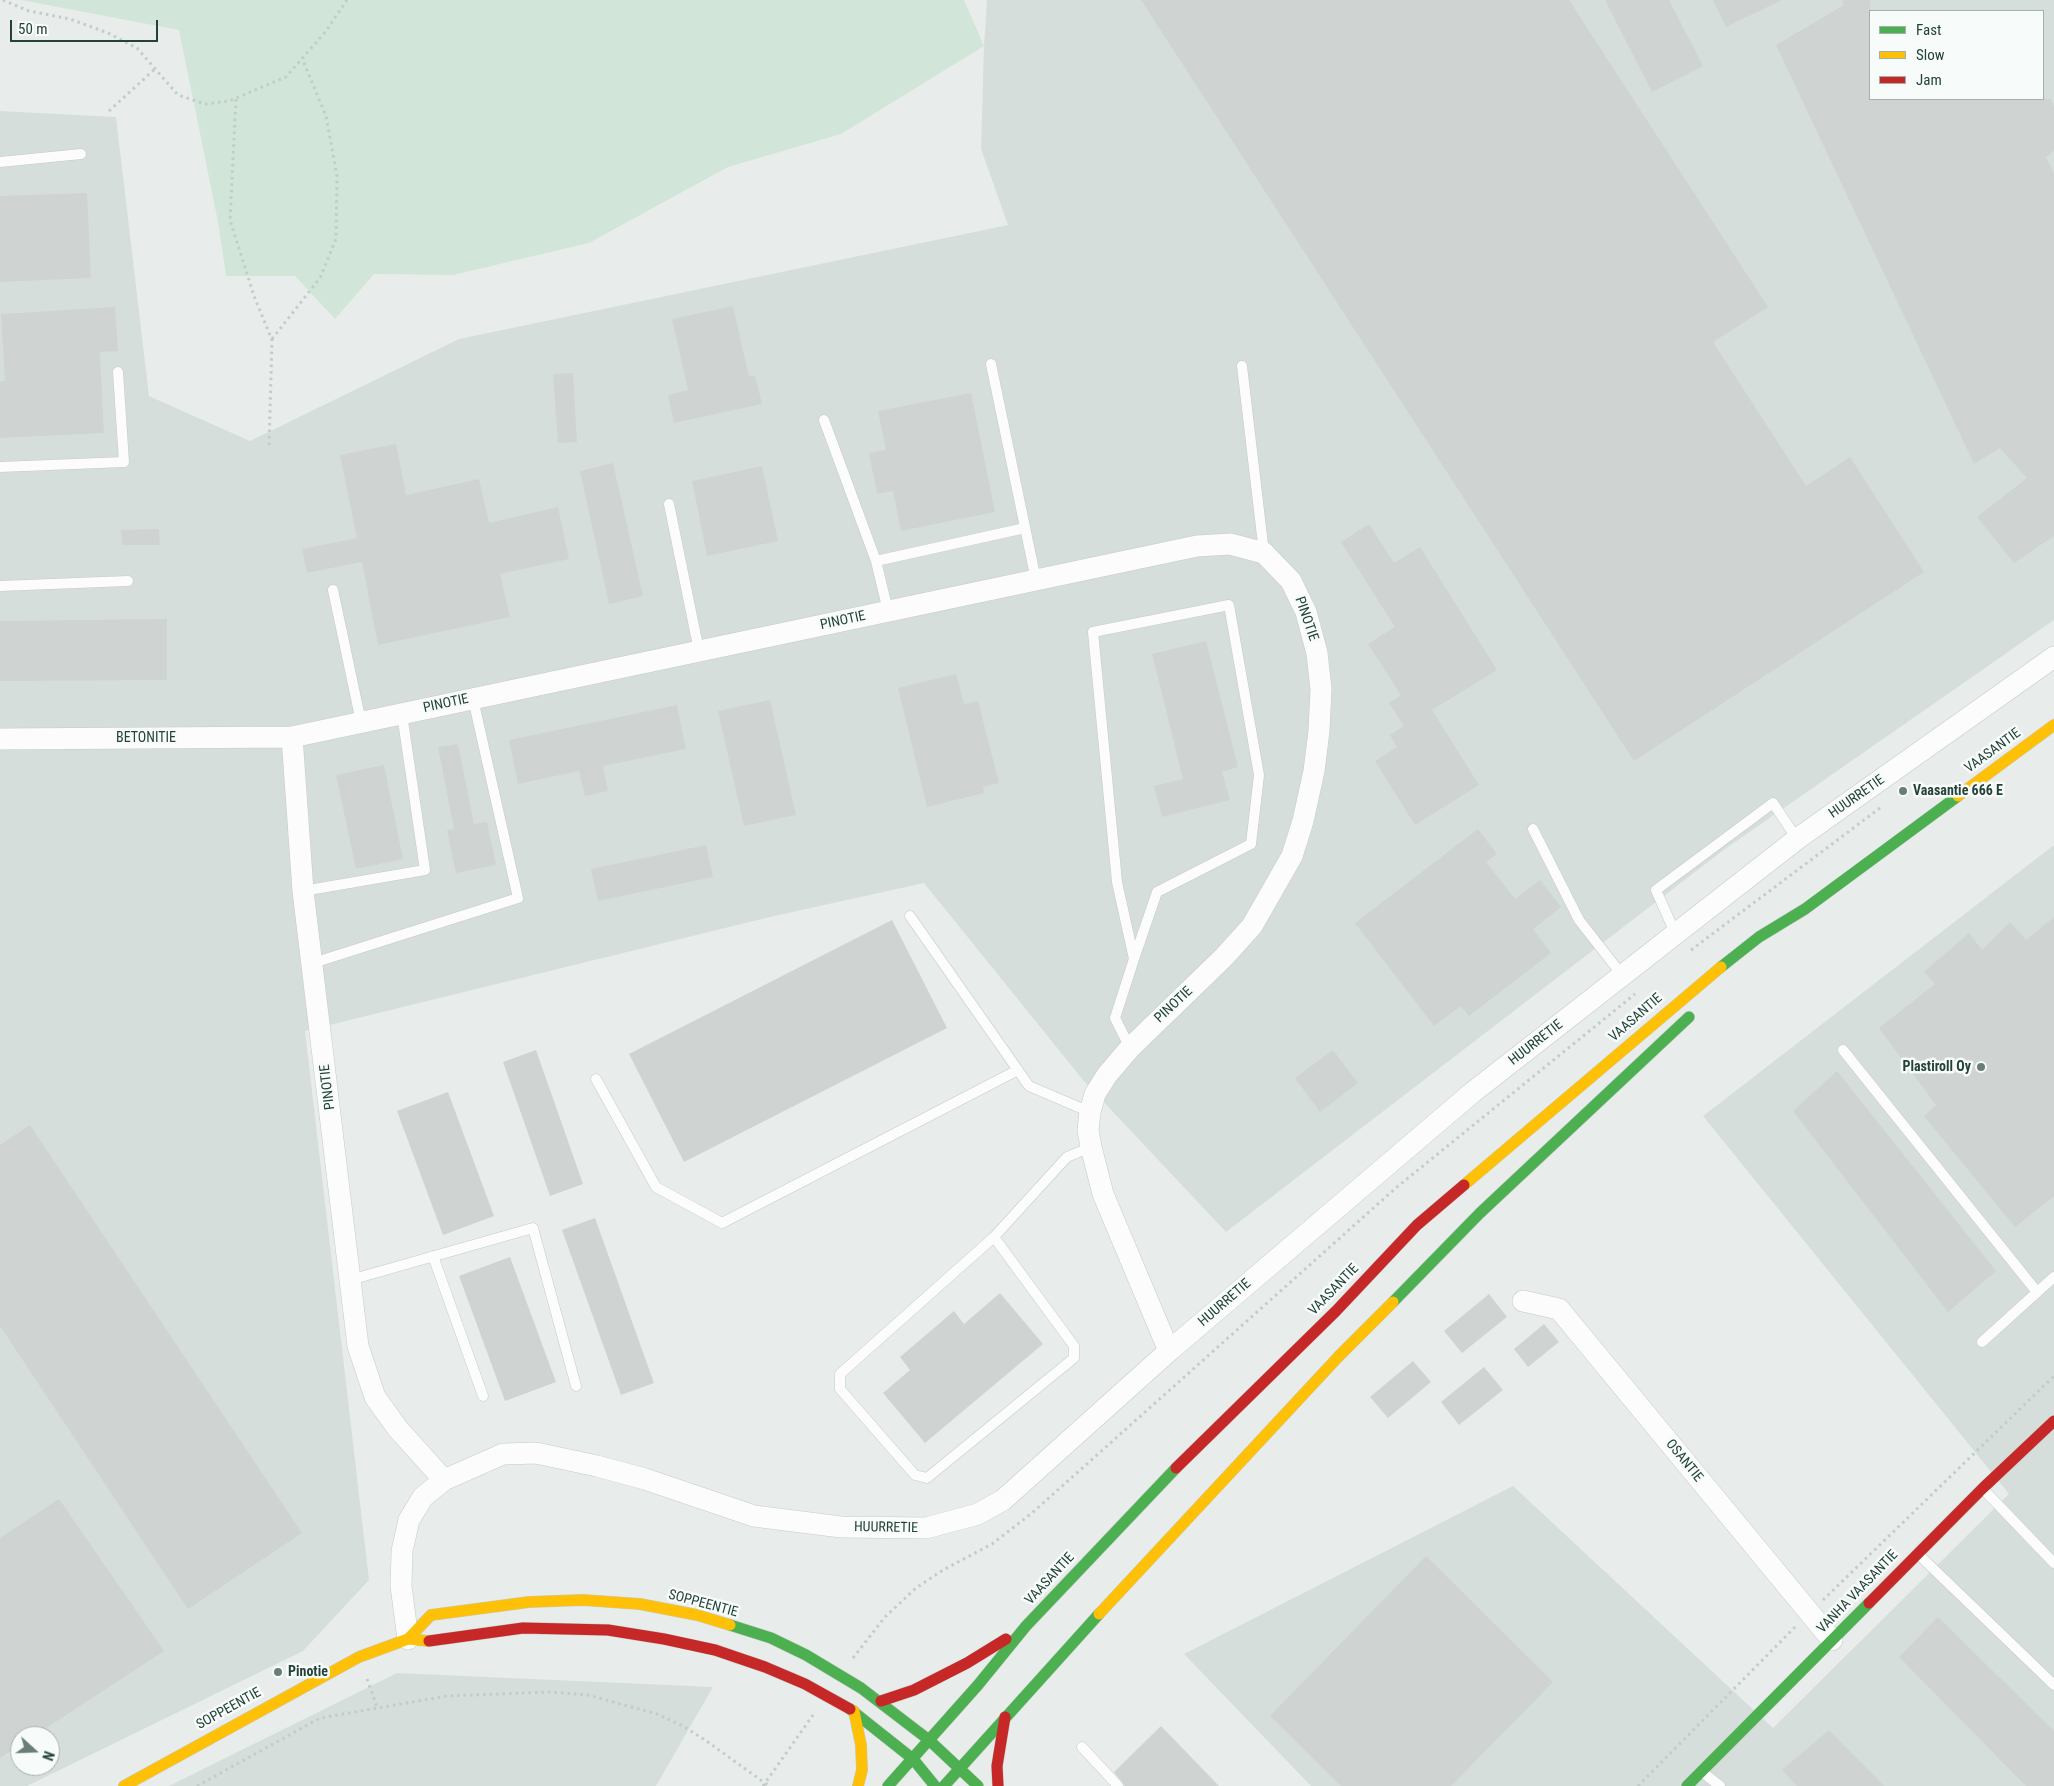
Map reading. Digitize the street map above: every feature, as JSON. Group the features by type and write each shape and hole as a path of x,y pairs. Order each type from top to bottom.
{"main road":[{"name":"VAASANTIE","path":"913,1759 1026,1626 1160,1483 1336,1311 1418,1225 1695,987 1759,937 1805,909 2054,724"},
{"name":"VAASANTIE","path":"1774,941 1805,909"},
{"path":"944,1786 1269,1430 1420,1274 1480,1213 1694,1012"},
{"name":"VANHA VAASANTIE","path":"1687,1786 1982,1488 2054,1421"},
{"name":"SOPPEENTIE","path":"408,1639 431,1615 529,1602 583,1600 640,1604 697,1615 771,1638 806,1655 881,1701 929,1740 959,1769"},
{"path":"881,1701 914,1690 967,1663 1026,1626"},
{"name":"SOPPEENTIE","path":"124,1786 263,1706 359,1657 408,1639 434,1641 523,1628 608,1630 715,1650 766,1667 805,1684 854,1711 913,1759 935,1786"},
{"path":"854,1711 861,1745 862,1770 858,1786"},
{"path":"998,1786 996,1780 997,1766 1005,1717"},
{"path":"888,1786 913,1759"},
{"path":"959,1769 978,1786"}],"street":[{"name":"PINOTIE","path":"444,1480 398,1429 375,1397 358,1346 303,892 292,737 1197,546 1230,544 1264,553 1291,581 1306,612 1317,652 1321,688 1320,731 1314,771 1303,821 1292,856 1252,926 1224,957 1130,1048 1099,1087 1090,1112 1088,1130 1103,1194 1169,1352"},
{"name":"HUURRETIE","path":"408,1639 401,1586 402,1551 409,1520 423,1497 444,1480 503,1454 536,1454 597,1466 645,1479 754,1516 841,1527 926,1528 978,1514 1003,1500 1169,1352 1473,1092 1797,839 2054,656"},
{"name":"BETONITIE","path":"0,739 292,737"},
{"name":"OSANTIE","path":"1523,1301 1559,1309 1832,1640"}],"lane":[{"path":"0,162 80,154"},
{"path":"991,364 1036,580"},
{"path":"1242,366 1264,553"},
{"path":"0,467 124,462 118,372"},
{"path":"824,420 876,561 888,611"},
{"path":"669,504 699,651"},
{"path":"876,561 1025,528"},
{"path":"0,586 128,581"},
{"path":"333,590 361,722"},
{"path":"1130,1048 1115,1018 1134,960 1156,892 1251,844 1259,775 1229,605 1093,632 1117,882 1134,960"},
{"path":"313,963 518,898 474,698"},
{"path":"303,892 425,870 402,714"},
{"path":"1675,933 1656,890 1773,803 1797,839"},
{"path":"1533,829 1579,920 1622,975"},
{"path":"910,916 1029,1086 1090,1112"},
{"path":"1842,1050 2036,1292"},
{"path":"596,1079 656,1187 722,1223 1018,1070"},
{"path":"994,1237 1074,1346 1074,1358 927,1478 915,1475 840,1389 840,1374 994,1237 1067,1157 1091,1148"},
{"path":"350,1280 534,1228 576,1386"},
{"path":"433,1256 483,1396"},
{"path":"1982,1342 2054,1277"},
{"path":"1982,1488 2054,1563"},
{"path":"1918,1553 2054,1685"},
{"path":"1082,1746 1118,1786"},
{"path":"1702,1771 1720,1786"}],"path":[{"path":"4,0 29,11 70,19 108,33 137,48 178,94 205,104 236,98 286,77 326,31 347,0"},
{"path":"272,340 320,278 336,239 336,176 326,116 302,58"},
{"path":"109,111 156,68"},
{"path":"236,98 230,220 254,296 272,340 269,447"},
{"path":"1689,952 1881,807"},
{"path":"848,1665 885,1617 916,1588 943,1570 992,1544 1032,1513 1397,1186 1638,991"},
{"path":"1638,1786 1809,1613 2054,1376"},
{"path":"359,1657 377,1707"},
{"path":"197,1786 320,1718 447,1696 499,1692 550,1692 588,1695 657,1714 683,1726 766,1785 814,1715"}],"shaded area":[{"path":"987,0 2054,0 2054,620 1725,849 1226,1232 1083,1080 924,883 770,917 305,1031 369,1580 303,1651 60,1770 60,1726 10,1726 10,1776 47,1776 27,1786 0,1786 0,111 116,117 149,396 250,441 459,339 1008,225 981,149"},
{"path":"2054,845 2054,1786 1311,1786 1184,1654 1513,1486 1773,1728 2009,1494 1703,1116"},
{"path":"397,1673 713,1687 656,1786 169,1786"}],"green space":[{"path":"21,0 964,0 984,46 841,134 728,167 589,243 453,275 374,274 335,319 295,276 226,276 218,222 179,30"}],"building":[{"path":"1141,0 1569,0 1768,307 1713,342 1806,486 1850,457 1924,572 1634,761"},
{"path":"1605,0 1669,0 1703,66 1652,92"},
{"path":"1713,0 1782,0 1726,27"},
{"path":"1842,0 1870,0 1869,100 2051,99 2054,106 2054,151 2046,157 2054,173 2054,536 2014,563 1977,517 2027,478 2000,448 1974,464 1776,45 1844,5"},
{"path":"87,193 91,278 0,282 0,196"},
{"path":"733,306 749,377 755,375 762,404 674,423 668,395 688,390 672,319"},
{"path":"115,307 118,351 100,352 104,433 0,438 0,381 5,381 1,314"},
{"path":"573,373 577,442 558,443 553,374"},
{"path":"971,393 995,512 901,531 893,491 877,494 869,453 886,450 878,411"},
{"path":"396,444 406,495 479,479 489,523 558,507 569,559 500,574 510,617 378,645 362,562 307,573 302,549 357,538 340,455"},
{"path":"613,463 643,596 609,604 580,471"},
{"path":"762,466 778,541 707,556 692,481"},
{"path":"1369,524 1394,563 1420,547 1497,670 1432,710 1479,785 1415,825 1375,761 1397,747 1390,735 1404,726 1389,703 1401,695 1368,644 1395,627 1341,542"},
{"path":"159,529 160,545 122,545 121,530"},
{"path":"167,619 167,680 0,681 0,621"},
{"path":"1206,641 1238,767 1222,772 1230,800 1162,817 1154,786 1183,779 1152,654"},
{"path":"956,674 964,704 978,701 999,783 983,787 984,793 927,807 898,688"},
{"path":"770,700 796,815 744,826 718,711"},
{"path":"677,705 686,749 603,766 608,791 585,796 579,771 518,784 509,740"},
{"path":"458,744 474,824 487,822 496,865 456,873 447,830 454,829 438,747"},
{"path":"384,765 403,859 356,869 336,775"},
{"path":"1478,829 1497,854 1486,862 1515,899 1540,880 1561,907 1533,929 1551,953 1469,1016 1461,1006 1434,1026 1355,923"},
{"path":"706,845 713,877 598,901 591,869"},
{"name":"Plastiroll Oy","path":"2054,917 2054,1196 2015,1227 1924,1116 1936,1105 1879,1028 1935,984 1924,972 1969,933 1982,950 2010,922 2026,940"},
{"path":"892,920 947,1028 684,1162 629,1054"},
{"path":"536,1050 583,1184 550,1196 503,1062"},
{"path":"1333,1050 1358,1083 1320,1112 1295,1078"},
{"path":"1837,1071 1996,1271 1948,1312 1793,1111"},
{"path":"448,1092 494,1216 443,1235 397,1111"},
{"path":"30,1125 302,1533 188,1609 0,1326 0,1145"},
{"path":"595,1218 654,1383 621,1395 562,1230"},
{"path":"510,1257 556,1382 505,1401 459,1276"},
{"path":"1000,1293 1043,1344 925,1443 883,1393 910,1370 900,1357 954,1311 964,1324"},
{"path":"1489,1294 1507,1317 1462,1353 1444,1331"},
{"path":"1544,1324 1559,1342 1528,1367 1514,1349"},
{"path":"1413,1361 1431,1382 1388,1418 1370,1397"},
{"path":"1484,1367 1503,1390 1459,1425 1441,1402"},
{"path":"59,1499 164,1651 49,1726 10,1726 10,1752 0,1758 0,1538"},
{"path":"1426,1556 1553,1682 1451,1786 1341,1786 1270,1716"},
{"path":"1938,1617 2054,1731 2054,1786 2026,1786 1899,1657"},
{"path":"1161,1726 1219,1786 1125,1786 1114,1772"},
{"path":"1829,1730 1884,1786 1797,1786 1782,1770"}],"traffic: fast":[{"path":"1721,967 1759,937 1805,909 1958,796"},
{"path":"1393,1302 1480,1213 1689,1017"},
{"path":"888,1786 978,1685 1026,1626 1176,1468"},
{"path":"1687,1786 1869,1603"},
{"path":"944,1786 1099,1614"},
{"path":"730,1625 771,1638 806,1655 861,1688 929,1740 978,1786"},
{"path":"850,1709 913,1759 935,1786"}],"traffic: slow":[{"path":"1958,796 2054,725"},
{"path":"1464,1185 1721,967"},
{"path":"1099,1614 1339,1356 1393,1302"},
{"path":"408,1639 431,1615 529,1602 583,1600 640,1604 697,1615 730,1625"},
{"path":"124,1786 359,1657 408,1639 429,1641"},
{"path":"854,1711 861,1745 862,1770 858,1786"}],"traffic: jam":[{"path":"1176,1468 1336,1311 1417,1225 1464,1185"},
{"path":"1869,1603 1983,1488 2054,1421"},
{"path":"429,1641 523,1628 608,1630 664,1639 715,1650 765,1667 805,1684 850,1709"},
{"path":"881,1701 914,1690 967,1663 1006,1639"},
{"path":"998,1786 997,1766 1005,1717"}],"place":[{"name":"Vaasantie 666 E","path":"1903,791"},
{"name":"Plastiroll Oy","path":"1981,1067"},
{"name":"Pinotie","path":"278,1672"}]}
